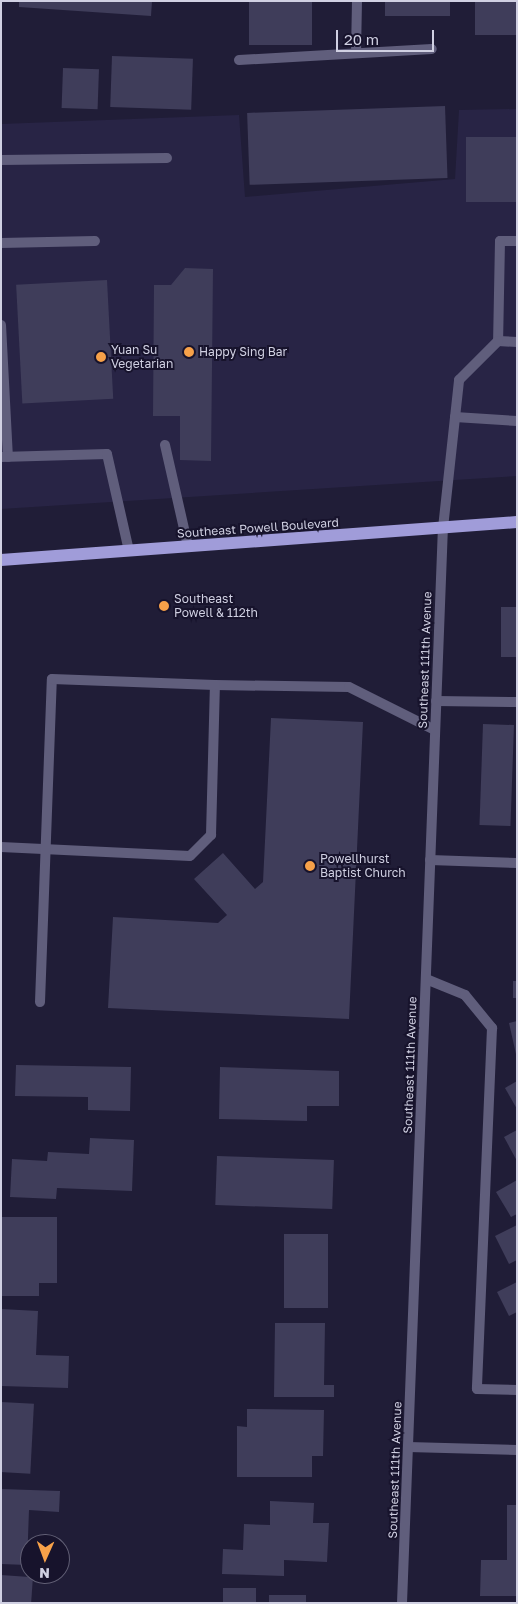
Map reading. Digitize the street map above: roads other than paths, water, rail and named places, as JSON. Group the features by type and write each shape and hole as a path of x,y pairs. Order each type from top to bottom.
{"main road":[{"name":"Southeast Powell Boulevard","path":"1,560 517,522"}],"street":[{"path":"356,53 357,1"},
{"path":"239,60 432,49"},
{"path":"1,160 167,158"},
{"path":"1,243 94,241"},
{"path":"517,241 500,241 498,341 517,342"},
{"path":"1,325 4,457 107,454 129,551"},
{"name":"Southeast 111th Avenue","path":"402,1603 443,528 459,380 498,341"},
{"path":"454,417 517,420"},
{"path":"165,445 188,546"},
{"path":"40,1002 52,679 349,688 435,730"},
{"path":"1,847 190,856 211,835 215,685"},
{"path":"436,701 517,702"},
{"path":"430,860 517,863"},
{"path":"426,979 465,995 492,1028 477,1388 517,1390"},
{"path":"408,1447 517,1450"}],"place":[{"name":"Happy Sing Bar","path":"189,352"},
{"name":"Yuan Su Vegetarian","path":"101,357"},
{"name":"Southeast Powell & 112th","path":"164,606"},
{"name":"Powellhurst Baptist Church","path":"310,866"}]}
